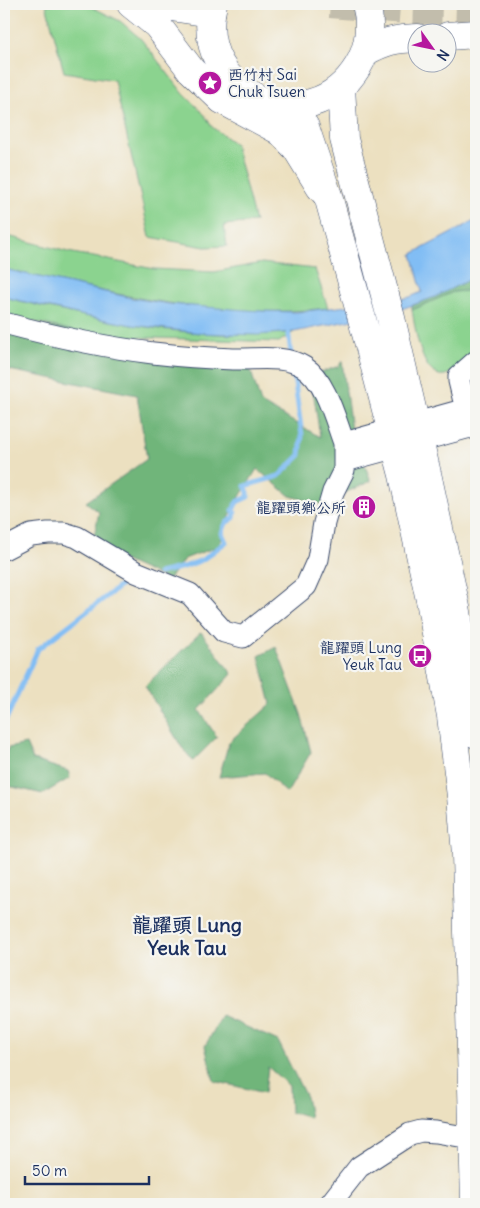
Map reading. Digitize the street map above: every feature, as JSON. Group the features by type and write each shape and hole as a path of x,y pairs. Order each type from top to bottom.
{"main road":[{"path":"131,4 156,25 191,70 222,100 280,131 296,148 320,187 328,196"},
{"path":"151,4 212,8 211,40 215,54 228,78 250,95 263,101 276,105 290,106 317,100 341,87 354,71 364,52 368,39 369,25 366,4"},
{"path":"458,35 476,34"},
{"path":"364,52 382,43 408,39"},
{"path":"341,87 344,139 391,318 430,600 451,716 461,796 466,854 472,1039 474,1204"},
{"path":"290,106 305,127 406,436 455,605 476,734"}],"street":[{"path":"4,323 64,338 124,349 187,356 281,360 298,364 310,372 320,383 345,452 344,470 332,492 318,559 306,586 242,636 224,632 190,594 136,572 77,537 64,533 48,532 31,535 4,549"},
{"path":"345,452 471,422 459,376 476,361"},
{"path":"330,1204 359,1167 410,1134 422,1131 436,1132 464,1138 472,1134"}],"green space":[{"path":"46,4 86,4 120,21 141,39 183,93 204,114 212,127 235,144 255,222 224,225 227,246 205,247 150,237 114,80 64,72"},
{"path":"4,235 68,252 154,269 214,272 262,263 315,269 328,308 246,311 206,308 124,295 4,269"},
{"path":"476,276 476,286 465,291 453,292 412,310 412,306"},
{"path":"476,285 476,351 462,365 449,374 437,374 430,369 425,361 417,339 412,310 453,292 465,291"},
{"path":"4,297 111,321 184,332 258,334 294,332 279,342 96,336 4,315"},
{"path":"4,319 248,362 261,403 320,437 311,376 339,366 342,361 351,430 371,481 320,504 290,496 257,469 233,508 219,546 184,559 168,580 92,546 99,512 86,502 147,459 137,395 4,369"},
{"path":"201,632 232,674 199,710 217,737 193,761 181,746 145,686"},
{"path":"276,647 301,714 311,752 287,793 265,773 219,777 229,742 271,704 259,656"},
{"path":"26,744 33,760 68,771 70,778 43,794 4,785 4,757 8,748"},
{"path":"222,1016 278,1041 306,1097 310,1118 290,1112 289,1086 268,1067 265,1093 214,1081 205,1046"}],"water":[{"path":"476,220 476,276 435,297 396,311 294,332 257,335 200,333 132,325 4,297 4,269 132,298 169,304 217,308 297,312 397,300 422,292 412,254"}],"waterway":[{"path":"288,328 291,355"},
{"path":"159,573 202,560 226,542 222,533 226,523 234,518 235,513 233,510 237,502 248,497 245,486 279,476 300,455 302,435 293,369"},
{"path":"4,724 38,649 124,583 137,579"}],"tunnel":[{"path":"330,4 407,10 476,12"}],"place":[{"name":"西竹村 Sai Chuk Tsuen","path":"210,83"},
{"name":"龍躍頭鄉公所","path":"364,507"},
{"name":"龍躍頭 Lung Yeuk Tau","path":"420,656"}],"district":[{"name":"龍躍頭 Lung Yeuk Tau","path":"187,936"}]}
